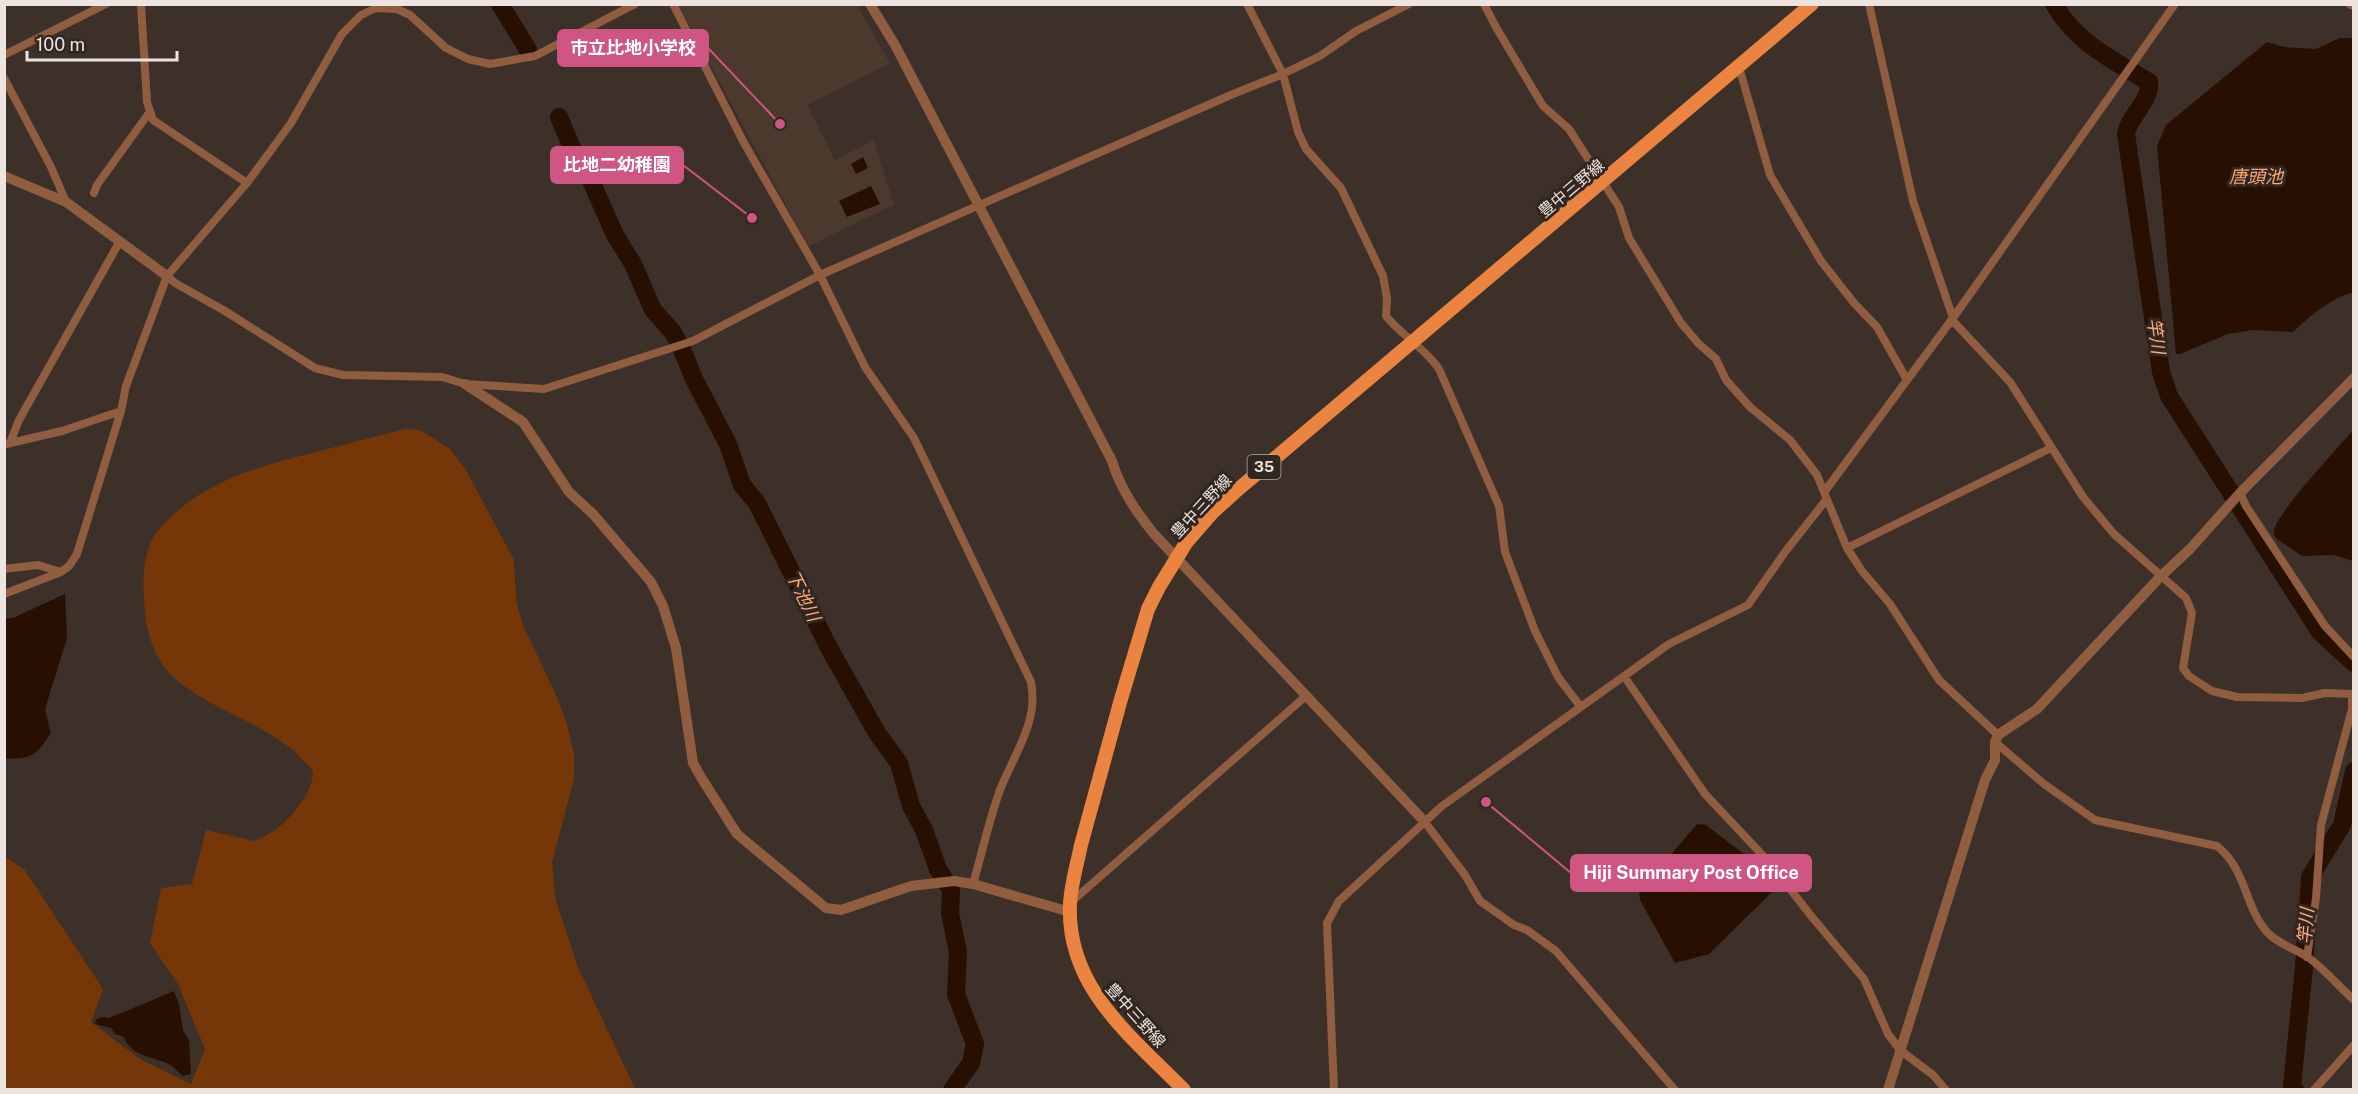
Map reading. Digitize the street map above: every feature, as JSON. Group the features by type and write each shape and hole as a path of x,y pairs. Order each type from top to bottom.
{"main road":[{"name":"豊中三野線","path":"1184,1089 1109,1014 1091,990 1076,953 1070,908 1081,845 1139,635 1159,587 1176,557 1213,512 1235,492 1812,4"}],"street":[{"path":"4,55 106,4"},
{"path":"141,4 149,113 153,120 247,183"},
{"path":"4,594 61,572 69,566 77,554 121,411 126,386 167,276 247,183 291,123 342,34 361,15 376,8 397,9 410,15 446,48 468,59 490,64 535,56 635,4"},
{"path":"673,4 744,144 820,275 866,367 914,438 1031,682 1034,696 1031,717 1000,790 973,884"},
{"path":"870,4 895,45 1112,461 1128,501 1154,534 1424,820 1465,875 1480,901 1556,951 1675,1089"},
{"path":"1247,4 1283,74 1298,132 1306,149 1341,188 1383,276 1387,298 1386,316 1395,328 1431,357 1439,369 1498,506 1505,552 1535,632 1558,677 1580,706"},
{"path":"4,176 66,202 175,284 225,311 315,368 343,375 442,377 465,384 544,389 693,341 820,275 1283,74 1320,56 1356,31 1409,4"},
{"path":"1484,4 1543,105 1569,129 1619,207 1635,247 1682,323 1698,344 1716,359 1726,380 1750,407 1790,440 1816,475 1847,548 1862,571 1890,604 1939,680 2044,784 2095,820 2217,846 2230,856 2240,873 2257,919 2268,934 2307,957 2354,1000"},
{"path":"1869,4 1913,201 1952,319 2010,382 2083,497 2114,534 2186,598 2192,613 2183,668 2189,676 2212,691 2237,697 2302,698 2325,693 2354,696 2321,825 2316,898 2307,957"},
{"path":"1334,1089 1327,923 1339,901 1424,820 1580,706 1669,644 1748,605 2175,4"},
{"path":"1739,67 1770,175 1821,261 1854,303 1877,327 1907,380"},
{"path":"4,78 51,167 66,202"},
{"path":"94,193 97,185 149,113"},
{"path":"7,443 120,241"},
{"path":"1888,1089 1985,780 1995,760 1997,739 2037,710 2240,493 2354,378"},
{"path":"465,384 523,422 569,492 593,514 651,582 663,606 676,648 693,763 737,834 826,908 840,910 911,886 954,881 1070,908 1307,695"},
{"path":"7,443 62,431 121,411"},
{"path":"1847,548 2051,448"},
{"path":"2240,493 2246,506 2325,626 2354,657"},
{"path":"4,569 38,565 61,572"},
{"path":"1624,676 1705,794 1768,861 1864,979 1888,1034 1900,1050 1933,1075 1946,1089"},
{"path":"2314,1089 2354,1046"}],"shaded area":[{"path":"678,5 857,5 890,63 807,105 835,160 874,140 894,205 808,246"},
{"path":"405,429 420,430 450,449 466,470 514,560 516,600 522,623 556,695 567,724 574,755 574,778 552,863 556,901 577,965 635,1089 5,1089 5,857 24,869 103,989 91,1022 140,1059 191,1084 205,1049 178,984 150,943 161,888 192,884 206,830 254,841 281,825 294,812 310,787 313,771 290,748 260,728 198,695 183,685 163,666 150,638 145,608 144,568 153,537 166,522 198,495 234,477 272,464"}],"water":[{"name":"唐頭池","path":"2340,38 2353,38 2353,292 2321,308 2293,332 2252,330 2228,334 2176,354 2157,146 2166,125 2267,42 2284,47 2316,49"},
{"path":"863,157 868,168 856,174 851,164"},
{"path":"871,186 880,204 847,217 839,201"},
{"path":"2353,430 2353,561 2334,555 2302,556 2277,539 2274,530 2297,495"},
{"path":"65,594 67,638 45,709 51,733 37,752 32,755 5,759 5,619 13,618"},
{"path":"1697,824 1706,825 1749,858 1776,888 1709,954 1675,963 1640,900 1639,892"},
{"path":"174,991 183,1030 189,1041 191,1074 183,1076 172,1066 138,1053 127,1044 124,1037 115,1034 111,1028 95,1024 96,1020 101,1017 109,1018"}],"waterway":[{"name":"下池川","path":"500,4 528,50"},
{"name":"竿川","path":"2054,4 2084,40 2149,82 2147,96 2131,121 2126,134 2161,372 2169,396 2320,632 2354,663"},
{"name":"下池川","path":"559,117 615,235 633,264 653,310 673,332 683,352 694,379 728,444 742,485 757,503 829,648 877,733 899,763 911,806 924,830 938,869 951,890 950,913 958,952 956,994 975,1044 971,1063 952,1090"},
{"name":"竿川","path":"2295,1090 2292,1086 2310,877 2342,825 2354,771"}],"place":[{"name":"市立比地小学校","path":"780,124"},
{"name":"比地二幼稚園","path":"752,218"},
{"name":"Hiji Summary Post Office","path":"1486,802"}]}
